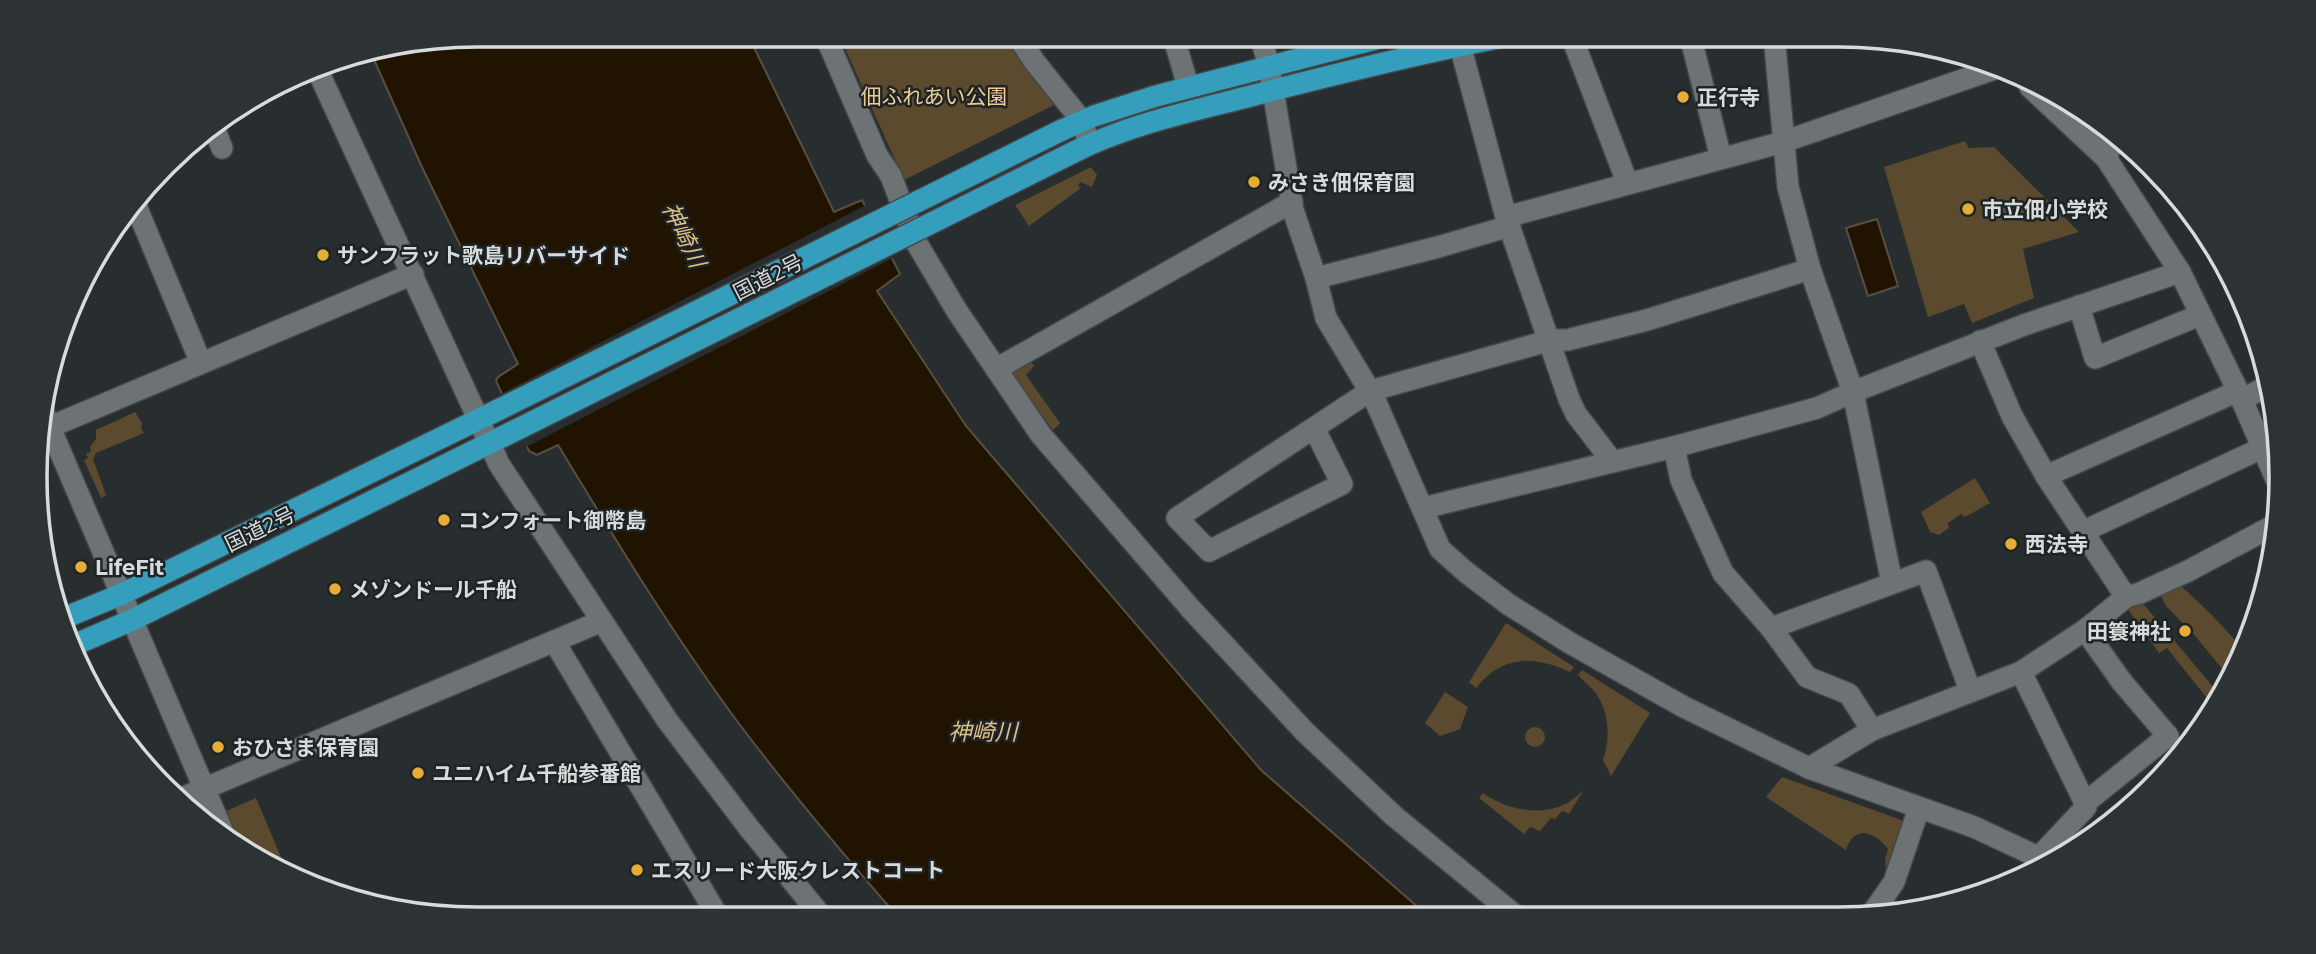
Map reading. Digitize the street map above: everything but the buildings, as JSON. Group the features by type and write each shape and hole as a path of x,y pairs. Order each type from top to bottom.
{"highway":[{"name":"国道2号","path":"70,615 121,594 478,420 1082,121 1188,86 1344,47"},
{"name":"国道2号","path":"81,642 132,620 1081,148 1176,114 1452,47"}],"street":[{"path":"830,47 877,155 891,176 916,242 957,311 1041,435 1189,608 1305,732 1394,817 1505,907"},
{"path":"1025,47 1082,121 1081,148"},
{"path":"1177,47 1188,86"},
{"path":"1263,47 1292,202 1326,318 1370,391 1440,549 1466,573 1508,604 1570,643 1684,707 1808,768 1974,827 2039,857"},
{"path":"1461,47 1508,221 1576,414 1612,461"},
{"path":"1576,47 1627,182"},
{"path":"1693,47 1721,158"},
{"path":"1775,47 1788,187 1810,269 1853,392 1892,583"},
{"path":"1316,278 1438,247 1627,182 1783,142 1984,73"},
{"path":"321,77 499,464 667,720 749,828 814,907"},
{"path":"2043,99 2106,158 2179,272 2240,395 2268,462"},
{"path":"217,135 222,148"},
{"path":"2106,158 2111,145"},
{"path":"996,369 1292,202"},
{"path":"138,213 201,363"},
{"path":"1314,428 1342,484 1209,551 1177,518 1370,391 1550,341 1567,340 1647,320 1810,269"},
{"path":"1423,508 1674,447 1817,408 1980,341 2179,272"},
{"path":"52,416 201,363 413,274"},
{"path":"2079,306 2095,358 2200,315"},
{"path":"1980,341 2012,416 2046,476 2126,597"},
{"path":"2046,476 2259,389"},
{"path":"50,428 218,820"},
{"path":"1674,447 1681,480 1723,573 1771,628 1807,677 1850,694 1872,730"},
{"path":"2082,532 2262,448"},
{"path":"1808,768 1872,730 2021,672 2085,630 2126,597 2188,571 2265,530"},
{"path":"1771,628 1926,570 1970,690"},
{"path":"189,795 602,621"},
{"path":"2085,630 2123,682 2168,736 2085,803"},
{"path":"554,641 712,907"},
{"path":"2021,672 2086,807 2053,849"},
{"path":"1878,905 1894,882 1919,808"}],"green space":[{"name":"佃ふれあい公園","path":"844,47 1016,47 1056,104 904,180"},
{"path":"1965,141 1969,148 1994,147 2079,232 2023,249 2034,298 1972,323 1964,304 1928,317 1884,167"},
{"path":"1091,167 1097,175 1092,187 1080,182 1078,186 1081,188 1029,226 1015,205"},
{"path":"1028,358 1034,366 1026,375 1060,423 1053,430 1011,374 1016,363"},
{"path":"135,412 142,423 144,433 96,453 93,459 106,495 101,498 84,460 88,458 86,454 91,451 90,447 96,439 96,430"},
{"path":"1975,478 1990,503 1965,517 1961,514 1948,523 1949,528 1939,535 1930,532 1921,512"},
{"path":"2177,582 2236,641 2223,669 2166,606 2159,592"},
{"path":"2140,600 2213,687 2207,698 2167,648 2159,653 2127,608"},
{"path":"1506,623 1574,667 1570,672 1544,663 1520,661 1497,669 1476,688 1469,682"},
{"path":"1582,670 1650,713 1611,776 1603,760 1608,733 1606,715 1599,698 1578,675"},
{"path":"1445,692 1468,707 1460,729 1440,736 1425,723"},
{"path":"1531,727 1539,727 1545,737 1539,747 1531,747 1525,741 1525,733"},
{"path":"1782,777 1904,821 1886,871 1888,849 1878,838 1866,833 1854,836 1846,850 1766,797"},
{"path":"1584,790 1569,814 1562,811 1555,819 1551,818 1540,831 1530,827 1524,834 1479,798 1483,793 1512,807 1545,810 1568,803"},
{"path":"256,798 281,857 235,832 226,811"}],"water":[{"name":"神崎川","path":"477,47 754,47 834,212 862,200 900,274 877,291 966,426 1261,770 1418,907 890,907 796,796 713,688 644,585 558,445 537,455 529,451 496,381 518,364 421,165 374,60 421,51"},
{"path":"1877,219 1898,286 1868,296 1846,228"}],"pier":[{"path":"868,204 895,257 524,448 499,395"}],"place":[{"name":"正行寺","path":"1683,97"},
{"name":"みさき佃保育園","path":"1254,182"},
{"name":"市立佃小学校","path":"1968,209"},
{"name":"サンフラット歌島リバーサイド","path":"323,255"},
{"name":"コンフォート御幣島","path":"444,520"},
{"name":"西法寺","path":"2011,544"},
{"name":"LifeFit","path":"81,567"},
{"name":"メゾンドール千船","path":"335,589"},
{"name":"田簑神社","path":"2185,631"},
{"name":"おひさま保育園","path":"218,747"},
{"name":"ユニハイム千船参番館","path":"418,773"},
{"name":"エスリード大阪クレストコート","path":"637,870"}]}
